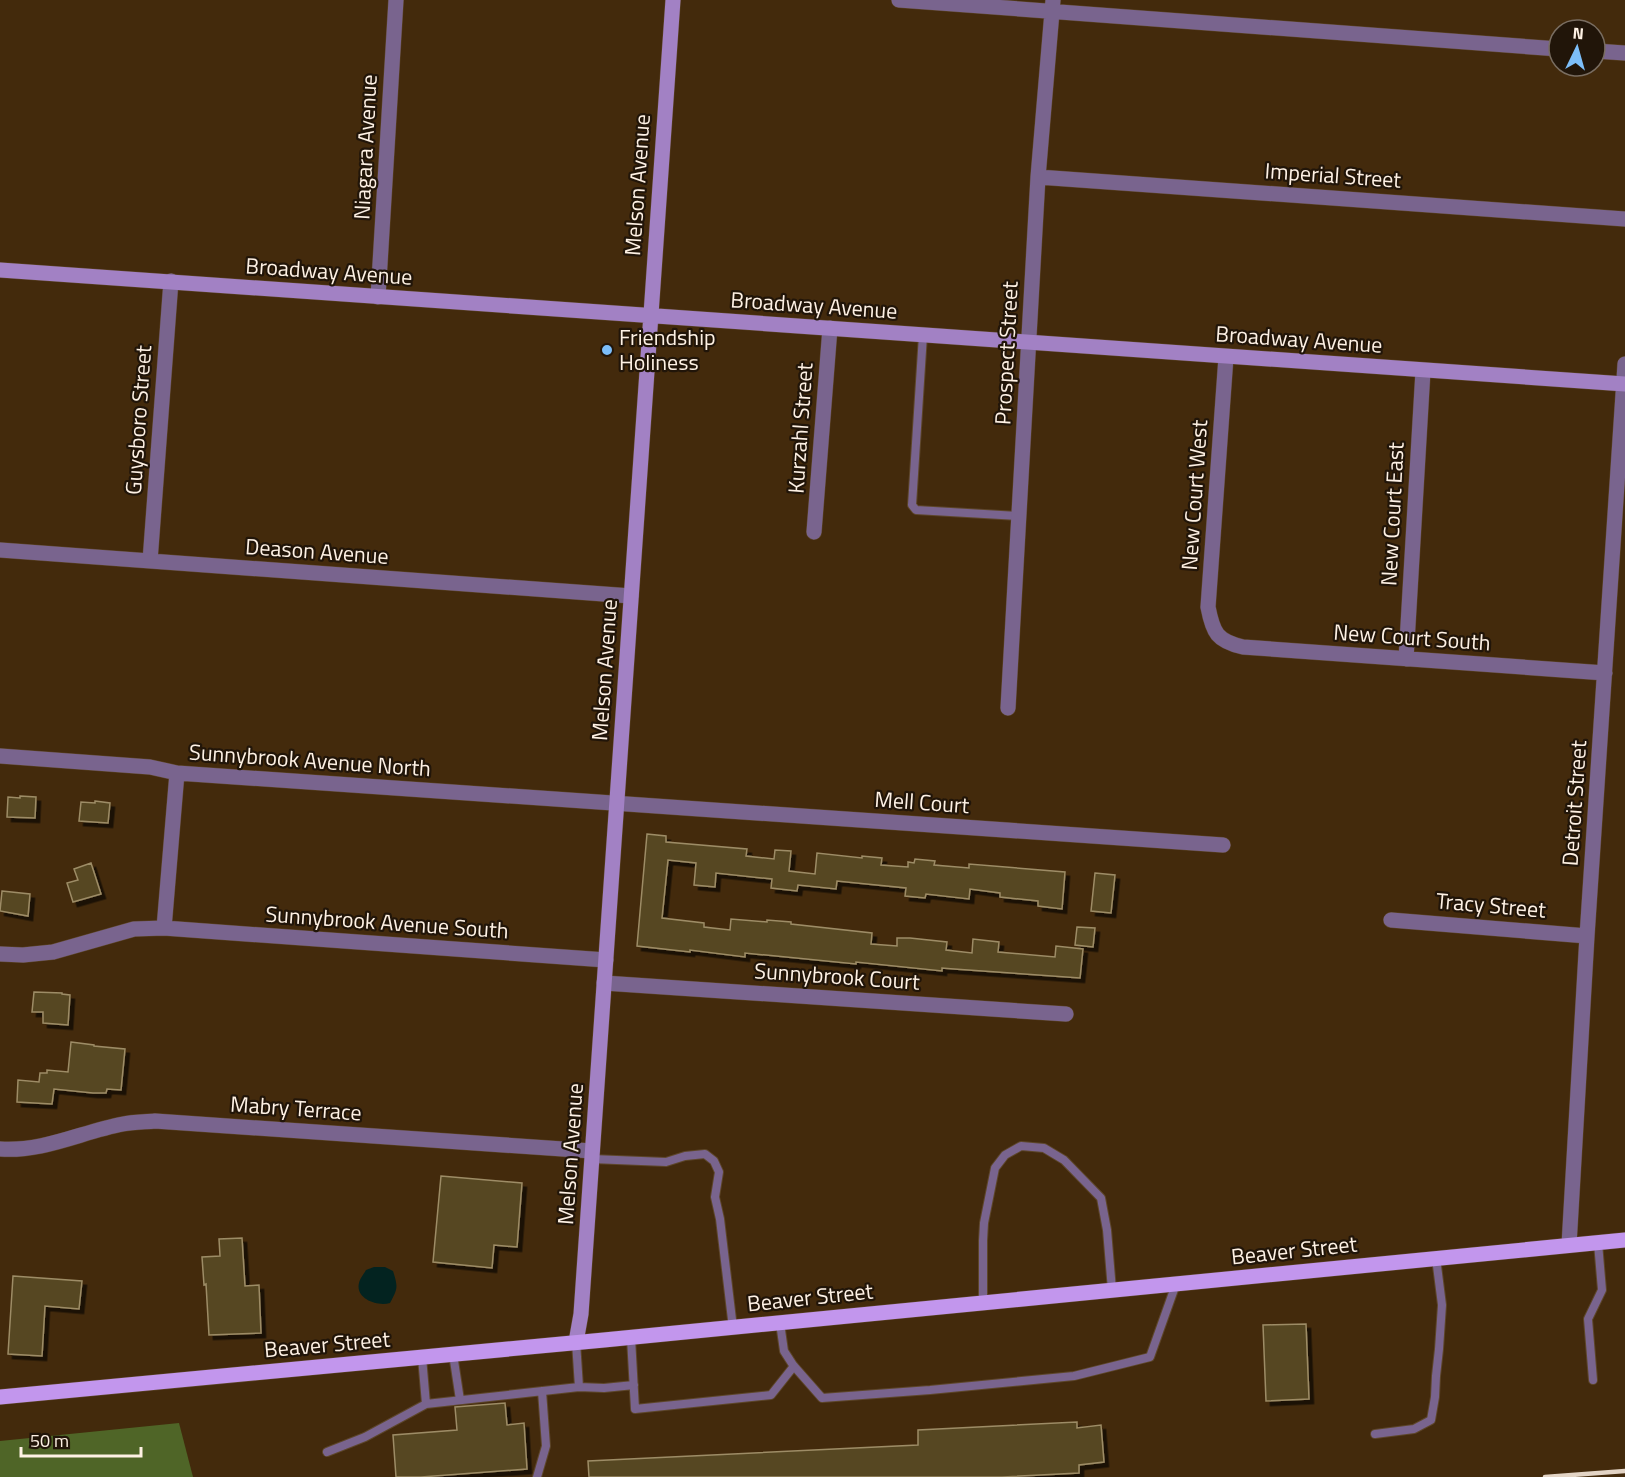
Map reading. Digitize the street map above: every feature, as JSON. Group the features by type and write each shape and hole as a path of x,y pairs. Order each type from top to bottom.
{"main road":[{"name":"Beaver Street","path":"0,1397 631,1338 1625,1240"}],"street":[{"name":"Niagara Avenue","path":"378,297 396,0"},
{"name":"Melson Avenue","path":"576,1342 581,1314 672,0"},
{"path":"899,0 1053,6 1547,48"},
{"name":"Prospect Street","path":"1008,708 1038,177 1053,6"},
{"path":"1607,52 1625,53"},
{"name":"Imperial Street","path":"1038,177 1625,219"},
{"name":"Broadway Avenue","path":"0,270 1624,384"},
{"name":"Guysboro Street","path":"150,561 171,281"},
{"name":"Kurzahl Street","path":"814,532 830,328"},
{"name":"New Court West","path":"1218,636 1211,622 1208,607 1226,357"},
{"name":"Detroit Street","path":"1569,1245 1625,364"},
{"name":"New Court East","path":"1406,659 1423,371"},
{"name":"Deason Avenue","path":"0,550 631,596"},
{"name":"New Court South","path":"1218,636 1229,644 1243,647 1605,673"},
{"name":"Sunnybrook Avenue North","path":"0,756 150,767 177,773 617,804"},
{"path":"164,928 177,773"},
{"name":"Mell Court","path":"617,804 1223,845"},
{"name":"Tracy Street","path":"1391,920 1587,936"},
{"name":"Sunnybrook Avenue South","path":"0,954 23,955 53,952 134,929 164,928 606,960"},
{"name":"Sunnybrook Court","path":"604,983 1066,1014"},
{"name":"Mabry Terrace","path":"0,1149 42,1146 123,1124 155,1121 592,1155"}],"lane":[{"path":"923,335 912,505 916,510 1019,516"},
{"path":"983,1303 984,1223 995,1168 1005,1155 1021,1146 1044,1148 1064,1160 1101,1197 1107,1230 1112,1290"},
{"path":"592,1155 666,1162 685,1156 705,1154 714,1161 719,1172 715,1197 720,1219 733,1328"},
{"path":"1593,1380 1588,1319 1602,1290 1598,1243"},
{"path":"1375,1434 1414,1429 1431,1420 1440,1349 1442,1305 1436,1258"},
{"path":"780,1323 784,1351 822,1398 1074,1376 1150,1357 1176,1284"},
{"path":"631,1338 635,1409 771,1395 794,1366"},
{"path":"576,1342 579,1387"},
{"path":"453,1354 460,1400"},
{"path":"422,1357 426,1404"},
{"path":"327,1452 365,1437 426,1404 579,1387 604,1388 634,1385"},
{"path":"537,1477 546,1446 542,1391"}],"green space":[{"path":"179,1423 193,1477 0,1477 0,1441"}],"water":[{"path":"385,1267 393,1271 396,1287 390,1303 374,1303 360,1293 360,1279 366,1270"}],"building":[{"path":"20,796 36,797 35,818 7,817 8,797 20,798"},
{"path":"95,801 110,803 108,823 79,821 81,802 95,803"},
{"path":"647,834 666,836 666,842 747,849 746,856 774,859 775,850 791,851 789,871 815,874 817,853 882,858 881,865 908,867 908,862 914,863 915,859 935,861 934,865 969,868 969,864 1065,872 1062,909 1038,906 1038,901 1000,897 1000,893 970,889 969,899 926,894 925,898 905,896 906,888 837,881 836,889 798,885 797,891 771,888 772,879 716,873 715,887 694,885 696,863 668,860 662,918 704,923 704,927 730,930 731,919 791,922 791,924 872,933 871,944 897,946 897,938 910,938 947,942 946,950 972,953 973,939 999,942 998,952 1055,957 1056,946 1083,949 1080,978 942,968 942,971 745,953 745,957 637,946"},
{"path":"91,863 101,894 73,902 67,883 78,880 74,869"},
{"path":"1095,873 1115,875 1111,913 1091,911"},
{"path":"2,891 30,894 28,916 0,911"},
{"path":"1077,927 1095,928 1093,947 1075,945"},
{"path":"34,992 70,995 68,1025 43,1023 43,1012 32,1012"},
{"path":"71,1042 125,1049 121,1090 107,1089 106,1093 93,1093 54,1089 52,1104 17,1102 18,1080 39,1082 40,1073 47,1073 47,1070 68,1072"},
{"path":"441,1176 522,1183 517,1247 494,1245 492,1268 433,1262"},
{"path":"242,1238 245,1286 259,1285 261,1333 209,1335 202,1257 220,1256 219,1239"},
{"path":"13,1276 82,1281 79,1309 45,1306 42,1356 8,1354"},
{"path":"1306,1324 1309,1399 1266,1401 1263,1325"},
{"path":"505,1403 507,1425 524,1423 527,1469 396,1477 393,1435 457,1430 455,1407"},
{"path":"1077,1422 1077,1428 1101,1425 1104,1462 1079,1465 1079,1473 1002,1477 589,1477 588,1461 918,1445 918,1430"}],"railway":[{"path":"1545,1477 1625,1471"}],"place":[{"name":"Friendship Holiness","path":"607,350"}]}
